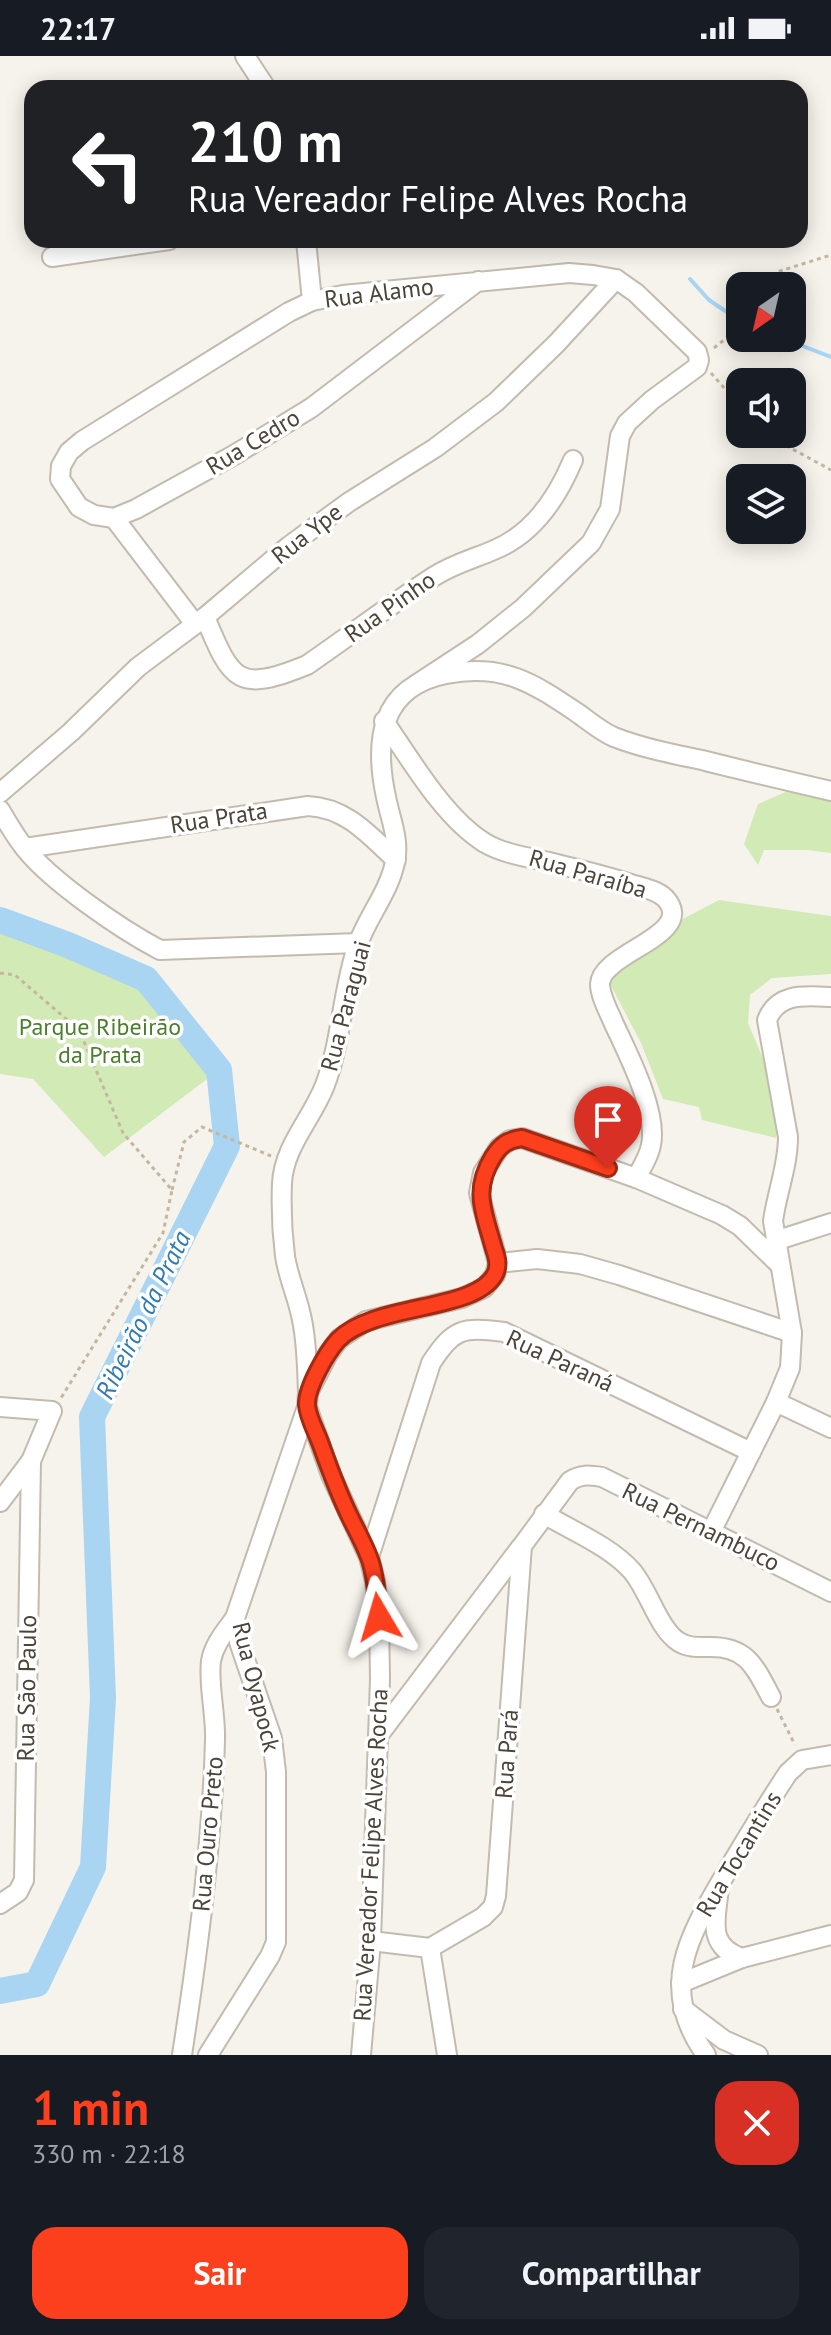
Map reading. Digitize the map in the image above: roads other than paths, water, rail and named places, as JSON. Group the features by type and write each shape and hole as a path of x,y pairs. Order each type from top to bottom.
{"street":[{"path":"245,56 261,80"},
{"path":"52,257 114,248"},
{"path":"307,248 312,301"},
{"name":"Rua Alamo","path":"114,518 94,515 79,507 60,479 61,466 69,452 251,334 312,301 343,295 569,273 616,279"},
{"path":"384,721 398,699 478,644 523,608 591,543 610,509 618,447 627,423 697,367 695,352 636,293 616,279"},
{"name":"Rua Ype","path":"0,793 71,732 138,667 313,528 435,448 496,402 556,344 616,279"},
{"name":"Rua Cedro","path":"114,518 234,455 311,408 478,281"},
{"name":"Rua Pinho","path":"200,620 221,657 239,677 251,680 283,675 307,665 451,565 497,549 513,538 549,506 573,460"},
{"path":"114,518 200,620"},
{"path":"417,684 442,675 472,670 497,671 544,690 612,736 657,750 831,791"},
{"name":"Rua Paraguai","path":"308,1400 307,1349 285,1257 284,1162 316,1108 327,1081 358,943 385,890 396,860 395,833 385,794 381,746 384,721"},
{"name":"Rua Paraíba","path":"384,721 448,809 486,844 512,854 598,873 664,897 671,910 669,924 659,935 614,962 604,971 600,984 637,1075 651,1123 652,1142 647,1160 636,1178"},
{"name":"Rua Prata","path":"25,848 308,806 324,807 353,820 396,860"},
{"path":"0,810 25,848 45,870 138,938 160,950 358,943"},
{"path":"711,1532 790,1368 792,1333 775,1241 775,1204 788,1157 788,1137 767,1020 778,1003 788,998 831,997"},
{"path":"308,1400 328,1354 339,1339 366,1321 462,1298 484,1288 495,1275 498,1263 479,1193 483,1173 499,1148 510,1140 522,1138 636,1178 722,1215 740,1226 778,1263"},
{"path":"775,1241 831,1223"},
{"path":"498,1263 537,1259 580,1264 792,1333"},
{"name":"Rua Paraná","path":"369,1557 431,1363 448,1338 473,1328 504,1332 751,1452"},
{"name":"Rua Vereador Felipe Alves Rocha","path":"308,1400 331,1475 369,1557 379,1617 371,1941 361,2055"},
{"name":"Rua Oyapock","path":"208,2055 276,1942 276,1772 272,1738 235,1618 308,1400"},
{"path":"776,1402 831,1428"},
{"path":"0,1407 52,1411 31,1461 0,1502"},
{"name":"Rua São Paulo","path":"0,1904 18,1892 24,1880 31,1461"},
{"name":"Rua Pernambuco","path":"544,1514 570,1481 578,1476 602,1477 831,1592"},
{"path":"378,1736 544,1514 629,1568 646,1588 668,1632 679,1642 693,1648 726,1647 742,1653 755,1668 771,1697"},
{"name":"Rua Pará","path":"430,1948 483,1917 493,1907 496,1896 522,1546"},
{"name":"Rua Ouro Preto","path":"182,2055 198,1955 211,1802 215,1739 210,1673 217,1643 235,1618"},
{"name":"Rua Tocantins","path":"706,2055 692,2036 683,2009 681,1983 687,1947 703,1910 788,1773 802,1760 831,1755"},
{"path":"719,1885 715,1925 717,1941 727,1953 742,1958"},
{"path":"681,1983 742,1958 831,1935"},
{"path":"371,1941 430,1948 447,2055"},
{"path":"683,2009 724,2040 758,2055"}],"waterway":[{"path":"690,279 709,300 726,312"},
{"path":"806,347 831,357"},
{"name":"Ribeirão da Prata","path":"0,920 146,979 219,1070 227,1146 92,1417 103,1698 93,1867 37,1984 0,1991"}],"park label":[{"name":"Parque Ribeirão da Prata","path":"100,1041"}]}
